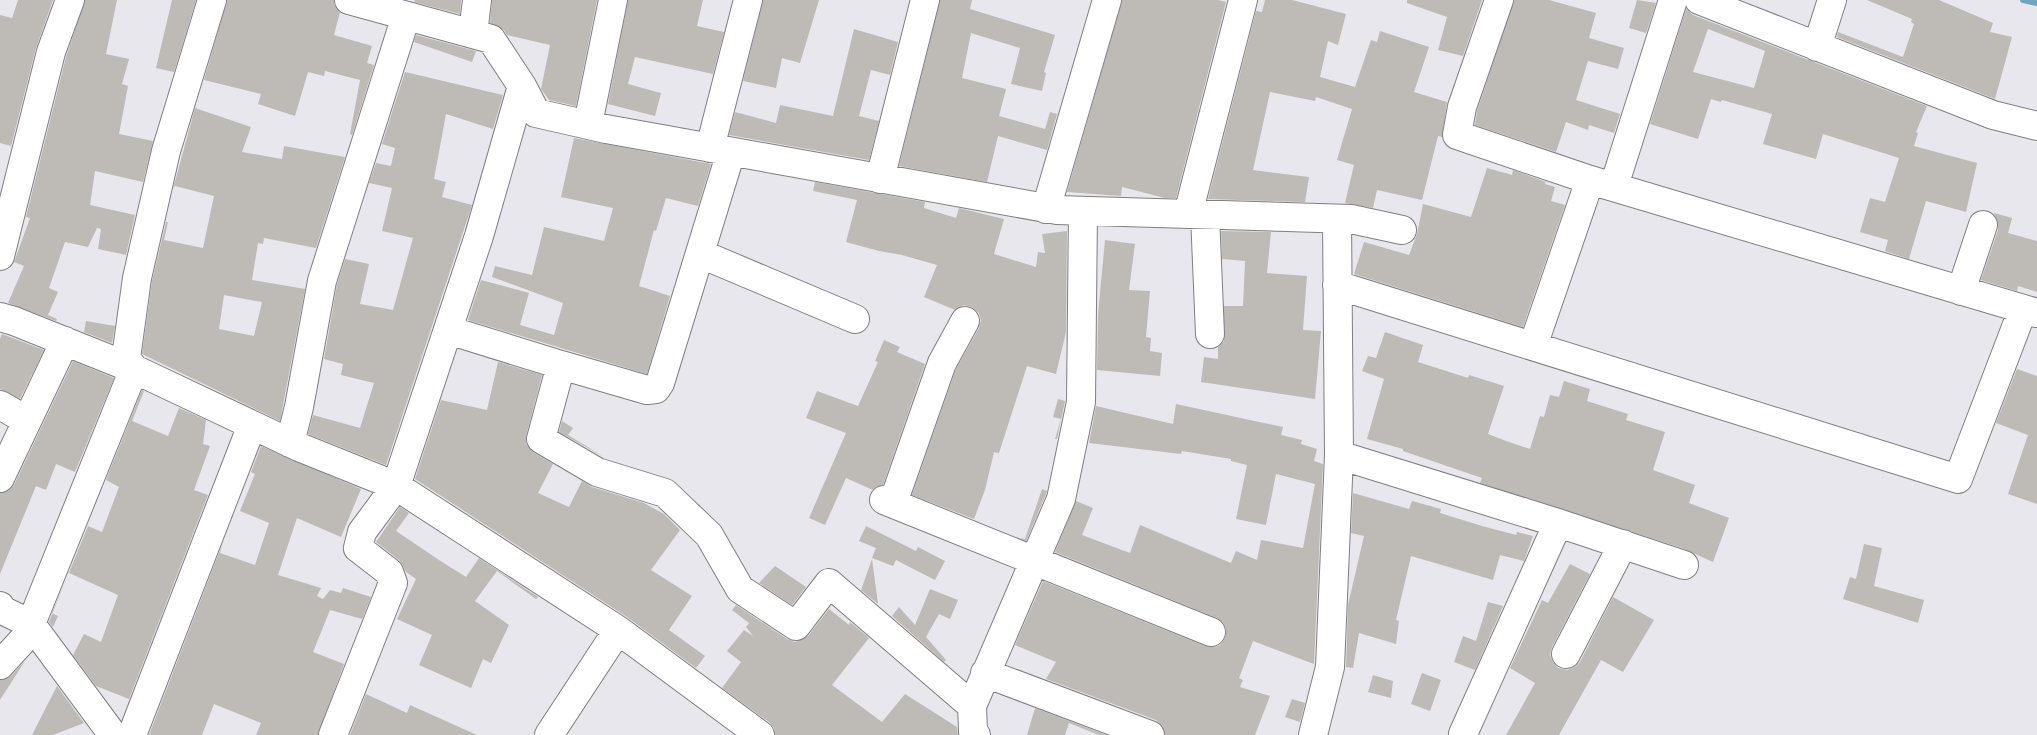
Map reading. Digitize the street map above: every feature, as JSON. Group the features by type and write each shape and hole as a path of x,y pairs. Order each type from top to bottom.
{"street":[{"path":"0,256 50,52 70,0"},
{"path":"134,369 126,358 137,278 166,151 212,0"},
{"path":"473,34 477,0"},
{"path":"588,124 613,0"},
{"path":"448,330 647,390 656,389 660,383 701,254 748,0"},
{"path":"880,179 925,0"},
{"path":"1046,208 1107,0"},
{"path":"1210,334 1196,215 1243,0"},
{"path":"1337,285 1958,479 2030,311 1602,183 1457,135 1462,107 1499,0"},
{"path":"1533,346 1602,183 1673,0"},
{"path":"1699,0 1993,115 2037,126"},
{"path":"1817,47 1832,0"},
{"path":"360,2 491,39 522,86 536,112 588,124 720,150 1046,208 1196,215 1337,218 1351,219 1402,230"},
{"path":"290,443 299,407 322,281 406,16"},
{"path":"333,735 393,583 389,572 358,548 362,532 396,486 479,236 522,86"},
{"path":"973,727 985,672 1061,498 1081,402 1083,211"},
{"path":"1313,735 1330,668 1339,455 1337,218"},
{"path":"1962,291 1983,225"},
{"path":"701,254 855,319"},
{"path":"0,317 14,320 134,369 290,443 396,486 618,630 760,735"},
{"path":"965,321 942,363 888,502 1033,562 1211,632"},
{"path":"0,478 64,341"},
{"path":"561,365 541,439 597,472 665,493 709,535 740,589 796,626 829,583 973,727"},
{"path":"0,665 32,627 134,369"},
{"path":"0,405 26,420"},
{"path":"132,735 252,425"},
{"path":"1339,455 1558,523 1684,565"},
{"path":"1463,734 1558,523"},
{"path":"1566,654 1622,544"},
{"path":"0,606 2,610 32,627 113,735"},
{"path":"549,735 618,630"},
{"path":"985,672 1150,735"}],"building":[{"path":"18,0 53,0 36,48 11,146 0,143 0,15 12,18"},
{"path":"85,0 117,0 106,54 129,59 122,84 128,86 119,134 153,141 143,182 95,171 90,205 135,215 126,255 98,249 101,229 97,228 88,247 65,242 49,288 58,292 48,315 57,319 56,321 8,303 24,266 14,262 30,218 26,217 66,57"},
{"path":"172,0 196,0 174,72 156,68"},
{"path":"227,0 334,0 334,4 340,12 334,35 372,46 367,63 374,65 352,135 350,134 360,80 325,71 324,76 308,72 295,116 258,104 261,94 204,80"},
{"path":"415,0 461,0 460,14 414,2"},
{"path":"492,0 597,0 576,106 549,100 541,89 550,45 507,35 504,30 490,23"},
{"path":"628,0 703,0 697,26 724,32 713,74 635,57 628,84 661,93 655,116 608,104"},
{"path":"763,0 819,0 800,63 782,58 776,88 743,81"},
{"path":"940,0 972,0 970,9 1055,35 1044,72 1046,73 1042,91 1011,84 1020,48 971,33 962,78 1006,89 999,116 1045,129 1050,112 1057,114 1047,150 998,136 987,182 899,166"},
{"path":"1122,0 1218,0 1226,2 1176,198 1165,198 1122,187 1121,196 1067,192"},
{"path":"1265,0 1292,0 1346,14 1338,45 1328,41 1320,77 1355,87 1371,40 1377,42 1380,31 1429,47 1414,92 1447,102 1442,137 1438,136 1422,200 1377,190 1373,208 1345,203 1354,165 1337,160 1352,109 1316,97 1315,101 1270,92 1253,170 1309,177 1305,202 1208,199 1256,11 1262,12"},
{"path":"1407,0 1482,0 1463,56 1438,50 1447,17 1407,3"},
{"path":"1514,0 1549,0 1596,13 1589,38 1624,48 1618,69 1588,61 1576,100 1620,114 1614,133 1589,125 1588,130 1566,122 1556,152 1475,125 1477,111"},
{"path":"1637,0 1656,3 1646,33 1629,28"},
{"path":"1867,0 1939,0 1993,23 1990,32 2012,37 1995,99 1837,37 1838,32 1903,57 1914,24 1911,22 1912,19"},
{"path":"1686,9 1693,15 1927,106 1916,132 1918,133 1914,146 1977,163 1966,212 1926,201 1909,259 1885,251 1888,240 1860,232 1870,198 1885,202 1899,158 1823,134 1816,159 1763,144 1772,114 1722,100 1721,102 1711,99 1698,139 1650,124","holes":["1708,29 1765,51 1754,88 1693,72"]},
{"path":"854,29 898,42 890,75 871,70 859,116 879,121 869,160 729,135 735,112 776,123 780,105 833,116"},
{"path":"416,35 476,51 472,62 414,42"},
{"path":"405,72 503,95 493,129 446,114 434,179 446,182 442,197 472,205 386,465 308,434 313,415 360,428 374,383 341,375 343,364 324,359 337,285 345,259 369,264 360,304 393,310 413,238 382,231 392,188 369,183 376,163 391,166 395,148 382,144"},
{"path":"195,108 251,127 242,152 282,159 284,146 345,157 316,248 264,238 263,244 258,243 252,280 305,289 280,421 142,354 152,281 166,222 168,222 164,240 203,248 214,196 175,186 173,189","holes":["224,295 262,302 254,336 219,329"]},
{"path":"574,138 711,164 698,206 666,198 656,231 654,230 639,286 670,296 647,374 468,320 481,280 529,293 520,325 554,335 563,303 492,277 495,266 532,275 544,227 604,241 613,208 561,197"},
{"path":"1487,168 1512,175 1513,170 1546,182 1545,184 1555,187 1551,201 1565,205 1523,327 1354,274 1364,242 1409,255 1417,234 1423,204 1471,217"},
{"path":"815,182 925,202 924,208 956,218 959,208 1004,219 994,254 1036,267 1038,252 1045,253 1042,234 1067,231 1066,332 1056,374 1027,366 999,453 994,452 985,490 974,519 912,495 956,369 979,328 981,320 979,313 972,307 964,305 955,310 924,297 937,265 846,242 857,200 813,191"},
{"path":"1994,213 2012,218 2008,233 2037,241 2037,292 2018,286 2017,291 1981,280 1998,230 1998,222"},
{"path":"1221,231 1271,232 1267,273 1307,276 1303,330 1321,331 1315,399 1201,382 1204,357 1218,359 1218,347 1224,341 1224,306 1243,306 1245,261 1222,259"},
{"path":"1105,240 1135,244 1129,290 1150,291 1146,337 1151,338 1150,351 1162,353 1160,376 1097,370 1098,315"},
{"path":"86,321 115,326 112,343 84,332"},
{"path":"1385,332 1423,345 1418,362 1468,378 1469,375 1504,386 1488,434 1506,441 1530,449 1540,416 1544,417 1550,395 1559,397 1564,381 1590,389 1587,401 1628,414 1626,420 1665,432 1653,470 1695,485 1689,503 1729,518 1713,562 1682,548 1480,483 1482,478 1403,451 1403,449 1367,439 1384,379 1362,371 1368,356 1376,358"},
{"path":"2,334 44,350 20,399 0,389 0,339"},
{"path":"884,340 900,347 897,352 925,364 883,485 873,490 846,478 825,525 809,518 846,433 806,418 817,391 858,406 878,362 875,361"},
{"path":"73,361 114,378 75,472 56,464 46,490 36,486 0,574 0,493 8,491 14,485"},
{"path":"498,362 542,375 526,436 526,444 533,452 553,464 538,493 569,507 582,481 592,487 644,503 664,514 680,530 651,570 692,596 669,630 705,656 696,668 627,617 415,479 441,400 487,410"},
{"path":"2017,369 2037,376 2037,504 2008,494 2028,435 1996,423"},
{"path":"142,390 144,391 132,421 168,436 179,408 206,420 203,444 210,446 194,490 208,495 129,699 96,686 73,655 84,634 101,642 118,595 69,573 88,526 102,532 119,487 106,480"},
{"path":"1058,399 1065,401 1057,439 1055,439 1061,419 1053,417"},
{"path":"1176,404 1283,427 1281,435 1302,440 1301,444 1317,449 1314,461 1323,464 1314,664 1253,641 1239,678 1243,680 1240,687 1270,696 1255,735 1165,735 1162,726 1156,720 1046,679 1056,662 1015,645 1043,581 1205,646 1214,647 1220,645 1225,638 1226,629 1223,622 1217,618 1055,552 1076,501 1093,508 1082,535 1130,553 1140,525 1231,563 1236,551 1257,560 1261,540 1303,548 1315,484 1276,474 1266,525 1236,519 1247,465 1231,461 1231,459 1182,451 1181,454 1089,443 1096,406 1173,424"},
{"path":"562,421 573,428 568,435 606,458 559,432"},
{"path":"261,446 361,489 341,537 297,518 278,575 321,588 317,596 323,599 330,590 341,593 343,588 371,597 362,619 330,610 313,652 344,664 318,735 256,735 261,723 214,704 202,735 149,735 222,545 220,553 255,565 269,523 240,511 255,474 251,472"},
{"path":"1042,489 1047,491 1026,541 1020,538 1025,539"},
{"path":"1353,493 1409,509 1412,501 1441,509 1440,513 1482,526 1516,535 1517,532 1533,536 1524,561 1500,555 1493,580 1411,556 1396,620 1399,621 1396,644 1359,633 1353,668 1346,667 1348,605 1364,536 1351,533"},
{"path":"400,507 409,513 396,531 439,560 466,577 479,558 538,597 536,599 497,571 475,601 509,625 491,663 483,659 471,688 419,665 432,635 397,619 416,579 406,572 399,560 376,542"},
{"path":"866,526 916,551 918,547 945,561 935,580 896,560 893,566 872,558 876,548 859,541"},
{"path":"1864,544 1882,548 1874,586 1924,600 1918,623 1843,599 1850,577 1856,579"},
{"path":"872,559 878,604 861,590"},
{"path":"1570,564 1590,574 1552,647 1550,655 1558,668 1567,670 1575,667 1580,662 1613,597 1654,620 1623,672 1601,660 1559,735 1506,735 1535,683 1510,668 1542,600 1548,603"},
{"path":"775,566 806,587 792,605 759,583"},
{"path":"67,578 53,613 52,613"},
{"path":"930,589 958,600 950,619 939,614 926,637 946,660 944,662 892,616 899,607 915,625"},
{"path":"1488,602 1503,606 1475,670 1454,662 1463,636 1476,641"},
{"path":"736,605 787,639 795,642 808,636 829,609 849,625 850,622 869,638 832,685 882,722 905,694 957,727 958,735 775,735 774,728 769,722 722,688 741,662 727,651 744,630 753,636 746,627 749,623 732,610"},
{"path":"53,613 58,616 53,627 49,622"},
{"path":"25,661 0,700 0,680 11,676"},
{"path":"1422,673 1441,680 1430,711 1411,704"},
{"path":"1373,675 1393,681 1391,698 1368,692"},
{"path":"57,686 84,723 53,735 32,735"},
{"path":"366,694 407,713 410,705 477,735 350,735"},
{"path":"1292,699 1305,703 1300,722 1285,717"},
{"path":"1035,708 1106,735 1099,735 1069,723 1065,735 1027,735"}],"waterway":[{"path":"2023,0 2037,3"}]}
